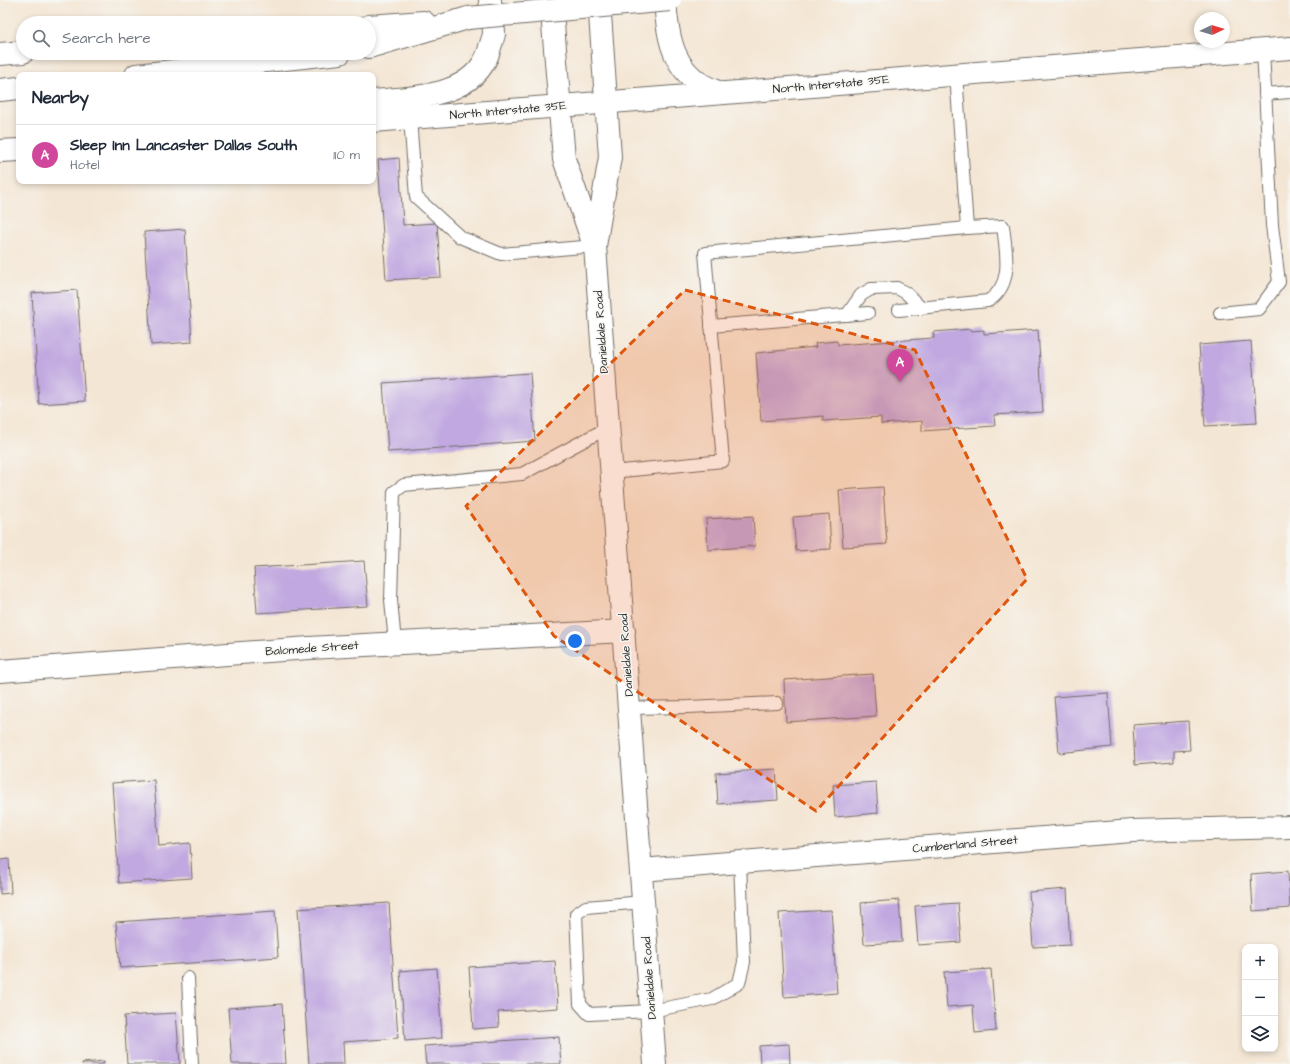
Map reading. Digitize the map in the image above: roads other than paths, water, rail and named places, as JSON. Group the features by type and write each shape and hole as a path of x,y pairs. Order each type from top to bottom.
{"main road":[{"path":"376,101 418,97 443,92 463,84 484,65 494,35 490,0"},
{"name":"Danieldale Road","path":"551,0 564,159 595,246"},
{"name":"Danieldale Road","path":"599,0 610,157 595,246 630,708 654,1064"},
{"path":"665,0 666,26 673,52 685,71 700,84 720,93"},
{"path":"376,25 670,0"},
{"path":"376,45 468,18"},
{"name":"North Interstate 35E","path":"376,120 1290,48"},
{"path":"0,54 16,53"},
{"path":"164,72 275,60"},
{"path":"0,90 16,88"},
{"path":"0,151 16,150"},
{"name":"Balomede Street","path":"0,671 309,648 624,631"},
{"name":"Cumberland Street","path":"641,870 1132,831 1290,827"}],"lane":[{"path":"1220,313 1259,309 1279,282 1272,225 1263,50"},
{"path":"956,74 967,228"},
{"path":"1265,94 1290,92"},
{"path":"410,118 416,196 460,237 501,254 595,246"},
{"path":"612,472 722,461 705,253 967,228 1003,226 1006,279 998,295 988,300 899,310"},
{"path":"847,314 861,295 871,289 897,288 906,293 921,308"},
{"path":"711,326 868,313"},
{"path":"395,643 391,600 394,492 404,485 522,474 609,428"},
{"path":"630,708 688,707 777,702"},
{"path":"643,902 586,908 576,914 580,1004 589,1014 651,1011 712,999 739,983 744,962 740,862"},
{"path":"188,978 192,1064"}],"place":[{"name":"Sleep Inn Lancaster Dallas South","path":"900,382"}]}
